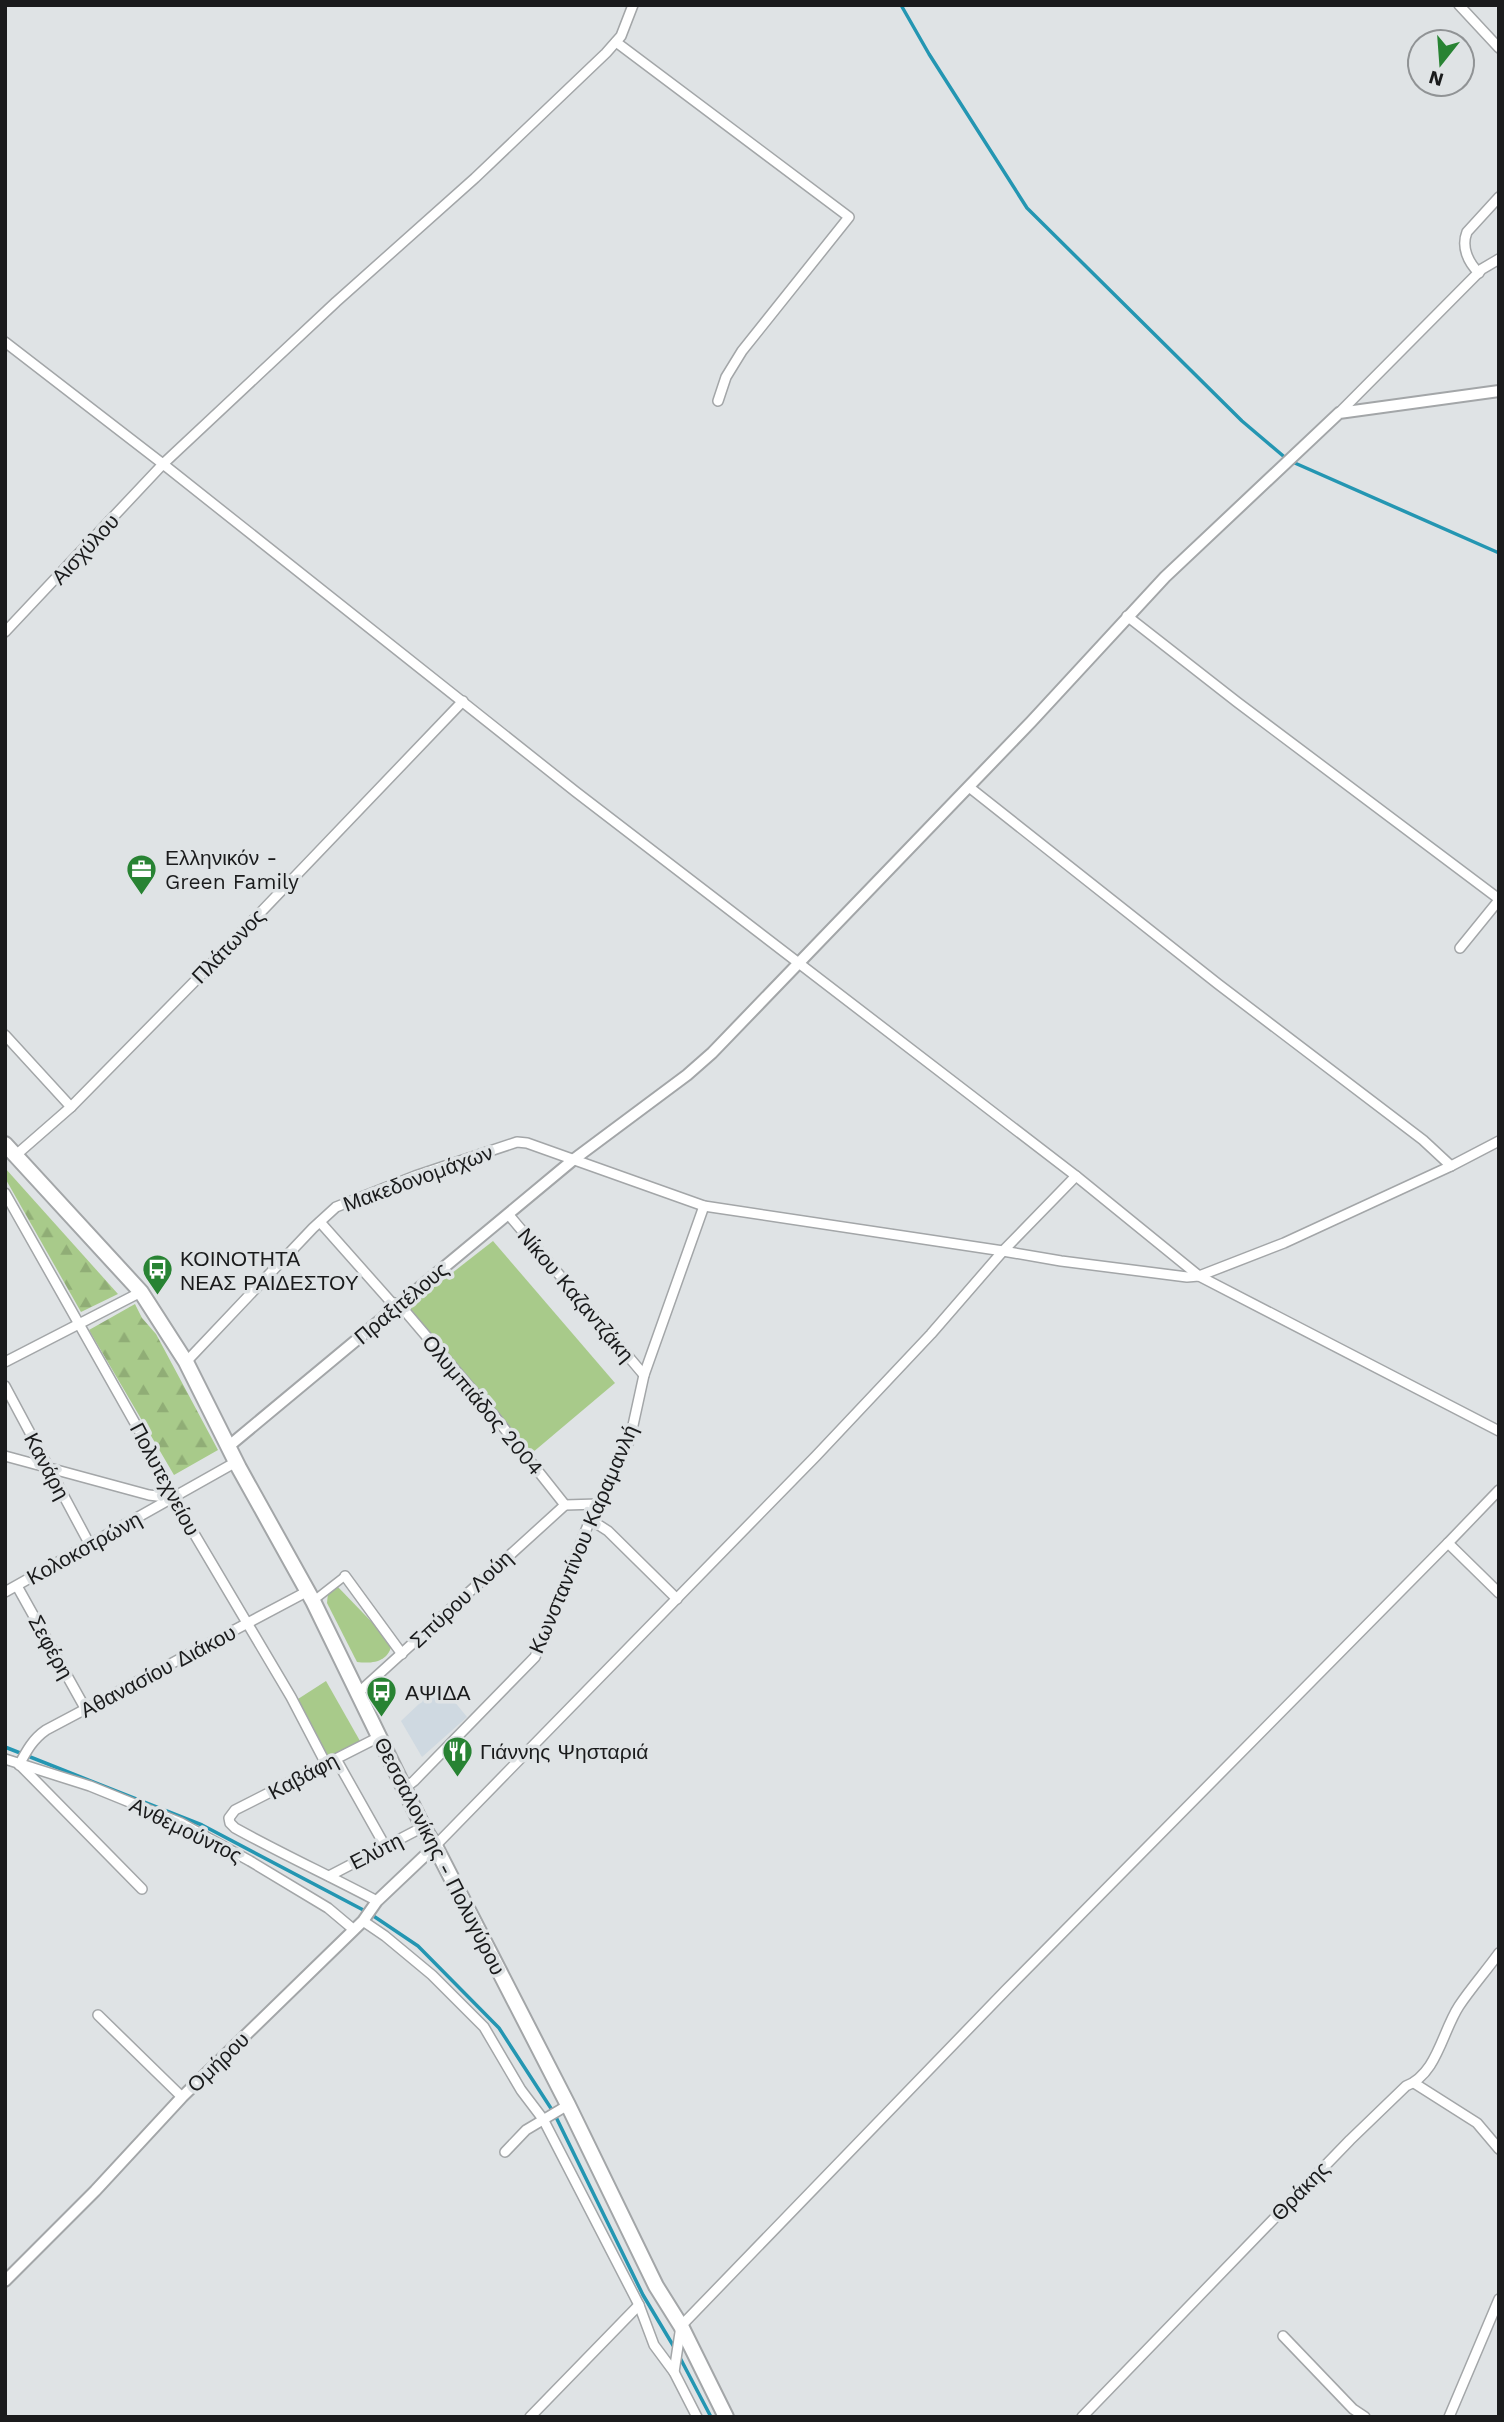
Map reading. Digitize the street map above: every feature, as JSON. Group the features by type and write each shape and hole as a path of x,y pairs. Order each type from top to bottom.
{"main road":[{"name":"Θεσσαλονίκης - Πολυγύρου","path":"5,1144 141,1292 186,1362 236,1462 311,1596 423,1827 568,2105 656,2286 681,2326 726,2417"}],"street":[{"path":"633,5 616,42 849,217 742,351 726,377 718,401"},
{"path":"1459,5 1499,48"},
{"name":"Αισχύλου","path":"5,632 163,464 336,302 475,178 616,42"},
{"path":"1479,273 1471,265 1464,239 1466,232 1499,197"},
{"path":"1339,413 1479,273 1499,259"},
{"path":"5,342 576,792 1076,1176 1199,1276 1499,1431"},
{"path":"1339,413 1499,391"},
{"name":"Πραξιτέλους","path":"229,1446 573,1160 704,1060 969,787 1127,616 1339,413"},
{"path":"1127,616 1499,899 1460,947"},
{"name":"Πλάτωνος","path":"16,1155 71,1107 463,701"},
{"path":"969,787 1218,984 1423,1140 1451,1166"},
{"path":"5,1035 71,1107"},
{"path":"1199,1276 1284,1243 1499,1141"},
{"name":"Μακεδονομάχων","path":"186,1362 336,1207 415,1176 517,1142 527,1143 704,1206 1061,1261 1187,1277 1199,1276"},
{"path":"435,1846 904,1362 1003,1251 1076,1176"},
{"name":"Πολυτεχνείου","path":"5,1193 140,1432 173,1498 291,1697 326,1764"},
{"name":"Κωνσταντίνου Καραμανλή","path":"405,1788 535,1657 591,1520 630,1439 644,1375 704,1206"},
{"name":"Νίκου Καζαντζάκη","path":"508,1214 644,1375"},
{"name":"Ολυμπιάδος 2004","path":"320,1222 391,1302 399,1304 496,1418 565,1505"},
{"path":"5,1362 141,1292"},
{"name":"Κανάρη","path":"5,1385 90,1545"},
{"path":"5,1457 149,1495 173,1498"},
{"name":"Κολοκοτρώνη","path":"5,1592 236,1462"},
{"path":"674,2372 681,2326 1006,1990 1499,1490"},
{"path":"565,1505 598,1504"},
{"name":"Σπύρου Λούη","path":"357,1694 565,1505"},
{"path":"591,1520 608,1531 677,1599"},
{"path":"1448,1544 1499,1593"},
{"path":"311,1596 345,1576 402,1654"},
{"name":"Σεφέρη","path":"17,1586 85,1709"},
{"name":"Αθανασίου Διάκου","path":"19,1765 36,1737 246,1624 311,1596"},
{"name":"Καβάφη","path":"229,1818 236,1810 379,1737"},
{"name":"Ανθεμούντος","path":"5,1759 90,1786 181,1823 328,1908 353,1930"},
{"path":"336,1759 385,1846"},
{"path":"19,1765 142,1889"},
{"name":"Ανθεμούντος","path":"229,1818 235,1828 377,1901"},
{"name":"Ελύτη","path":"329,1876 423,1827"},
{"name":"Ομήρου","path":"5,2281 95,2191 182,2097 363,1921 377,1901 435,1846"},
{"path":"363,1921 432,1975 484,2027 543,2119 639,2305 654,2345 674,2372 697,2417"},
{"name":"Θράκης","path":"1082,2417 1350,2140 1428,2068 1459,2006 1499,1954"},
{"path":"98,2015 182,2097"},
{"path":"1414,2083 1477,2123 1499,2149"},
{"path":"505,2151 526,2130 568,2105"},
{"path":"1450,2417 1499,2299"},
{"path":"530,2417 639,2305"},
{"path":"1283,2336 1353,2409 1365,2417"}],"shaded area":[{"path":"440,1684 467,1717 422,1757 401,1721"}],"green space":[{"path":"5,1168 118,1294 81,1312 5,1178"},
{"path":"493,1241 615,1383 532,1453 406,1309"},
{"path":"135,1304 142,1318 156,1334 218,1450 174,1475 89,1330"},
{"path":"337,1586 392,1643 384,1658 369,1663 357,1662 327,1603 328,1593"},
{"path":"326,1681 360,1741 330,1760 298,1699"}],"waterway":[{"path":"901,5 1027,208 1242,421 1288,460 1499,553"},
{"path":"5,1747 202,1825 369,1913 418,1946 499,2028 554,2113 643,2295 674,2347"},
{"path":"678,2354 711,2417"}],"place":[{"name":"Ελληνικόν - Green Family","path":"142,896"},
{"name":"ΚΟΙΝΟΤΗΤΑ ΝΕΑΣ ΡΑΙΔΕΣΤΟΥ","path":"157,1297"},
{"name":"ΑΨΙΔΑ","path":"382,1719"},
{"name":"Γιάννης Ψησταριά","path":"457,1778"}]}
